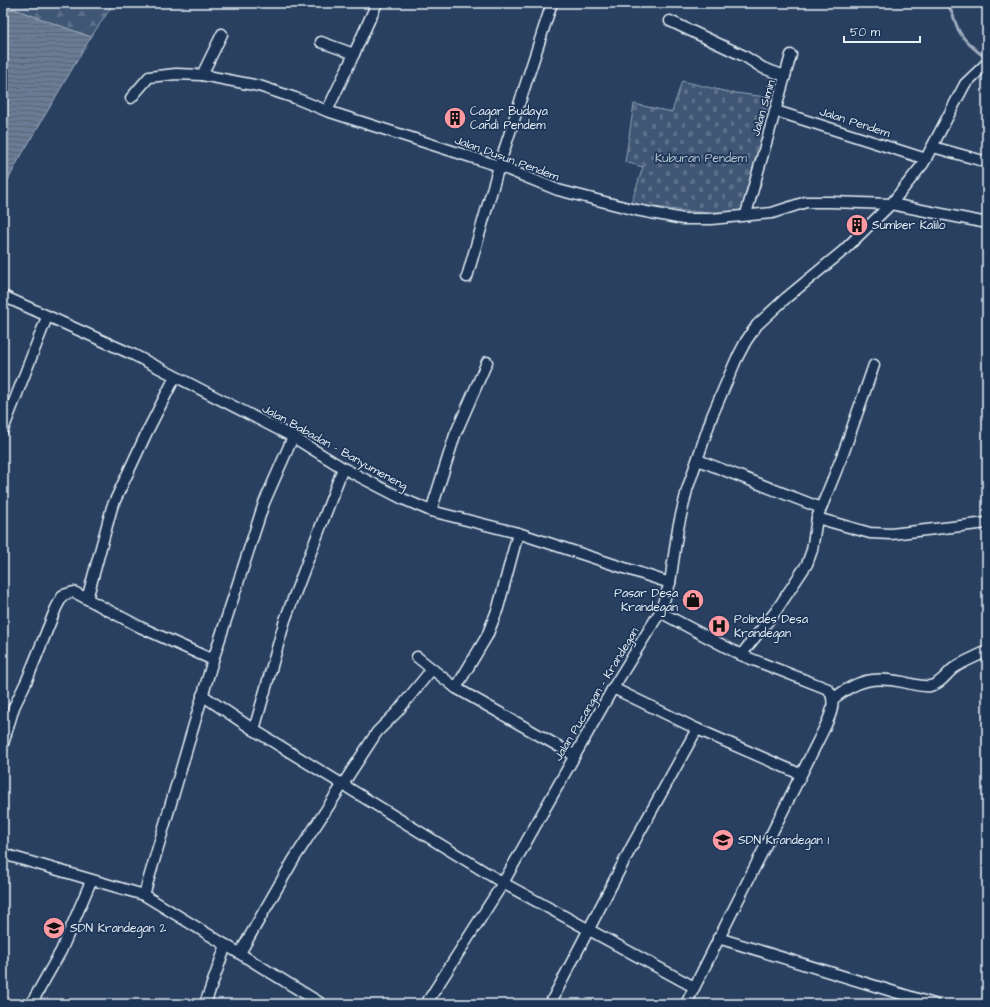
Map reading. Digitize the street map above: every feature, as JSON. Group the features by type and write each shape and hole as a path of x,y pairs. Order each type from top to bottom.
{"street":[{"path":"326,111 377,3"},
{"path":"467,277 499,166 552,3"},
{"path":"670,22 744,56 763,68 785,76"},
{"path":"202,75 222,34"},
{"path":"321,42 354,54"},
{"name":"Jalan Simin","path":"746,214 791,55"},
{"name":"Jalan Pucangan - Krandegan","path":"426,1004 503,883 574,755 660,612 670,583 678,528 698,460 712,416 736,360 746,341 757,325 786,298 819,273 891,204 926,159 956,104 965,84 987,63"},
{"name":"Jalan Dusun Pendem","path":"131,98 149,77 176,74 202,75 259,86 296,98 326,111 499,166 558,190 636,210 683,219 711,219 746,214 772,213 806,202 891,204 987,223"},
{"name":"Jalan Pendem","path":"776,111 926,159"},
{"path":"933,147 987,162"},
{"name":"Jalan Babadan - Banyumeneng","path":"3,296 134,355 293,437 343,468 403,499 431,511 518,533 670,583"},
{"path":"3,430 47,317"},
{"path":"431,511 455,435 487,362"},
{"path":"741,655 776,611 807,564 812,550 817,518 844,454 874,365"},
{"path":"87,599 112,507 147,432 175,377"},
{"path":"144,895 202,695 264,503 293,437"},
{"path":"698,460 821,508"},
{"path":"254,730 285,620 343,468"},
{"path":"817,518 870,534 891,534 987,523"},
{"path":"456,688 487,636 498,608 518,533"},
{"path":"3,744 14,706 63,595 74,592 140,627 213,660"},
{"path":"660,612 741,655 828,689 833,700 831,713 686,1004"},
{"path":"833,700 845,690 864,680 886,678 921,686 932,686 940,682 954,668 987,651"},
{"path":"417,657 456,688 574,755"},
{"path":"240,953 294,859 377,732 398,712 432,669"},
{"path":"613,688 697,729 800,774"},
{"path":"202,695 254,730 503,883 694,986"},
{"path":"550,1004 632,846 697,729"},
{"path":"3,854 91,881 144,895 240,953 269,973 322,1004"},
{"path":"31,1004 61,951 91,881"},
{"path":"718,938 934,1004"},
{"path":"205,1004 226,945"}],"green space":[{"path":"3,3 114,3 91,37 14,9 3,11"},
{"name":"Kuburan Pendem","path":"682,81 728,92 774,98 742,212 693,212 631,204 643,167 625,162 634,104 672,112"}],"shaded area":[{"path":"14,9 91,37 18,161 3,190 3,11"}],"waterway":[{"path":"946,3 963,37 987,58"}],"place":[{"name":"Cagar Budaya Candi Pendem","path":"455,118"},
{"name":"Sumber Kalilo","path":"857,225"},
{"name":"Pasar Desa Krandegan","path":"693,600"},
{"name":"Polindes Desa Krandegan","path":"719,626"},
{"name":"SDN Krandegan 1","path":"723,840"},
{"name":"SDN Krandegan 2","path":"54,928"}]}
